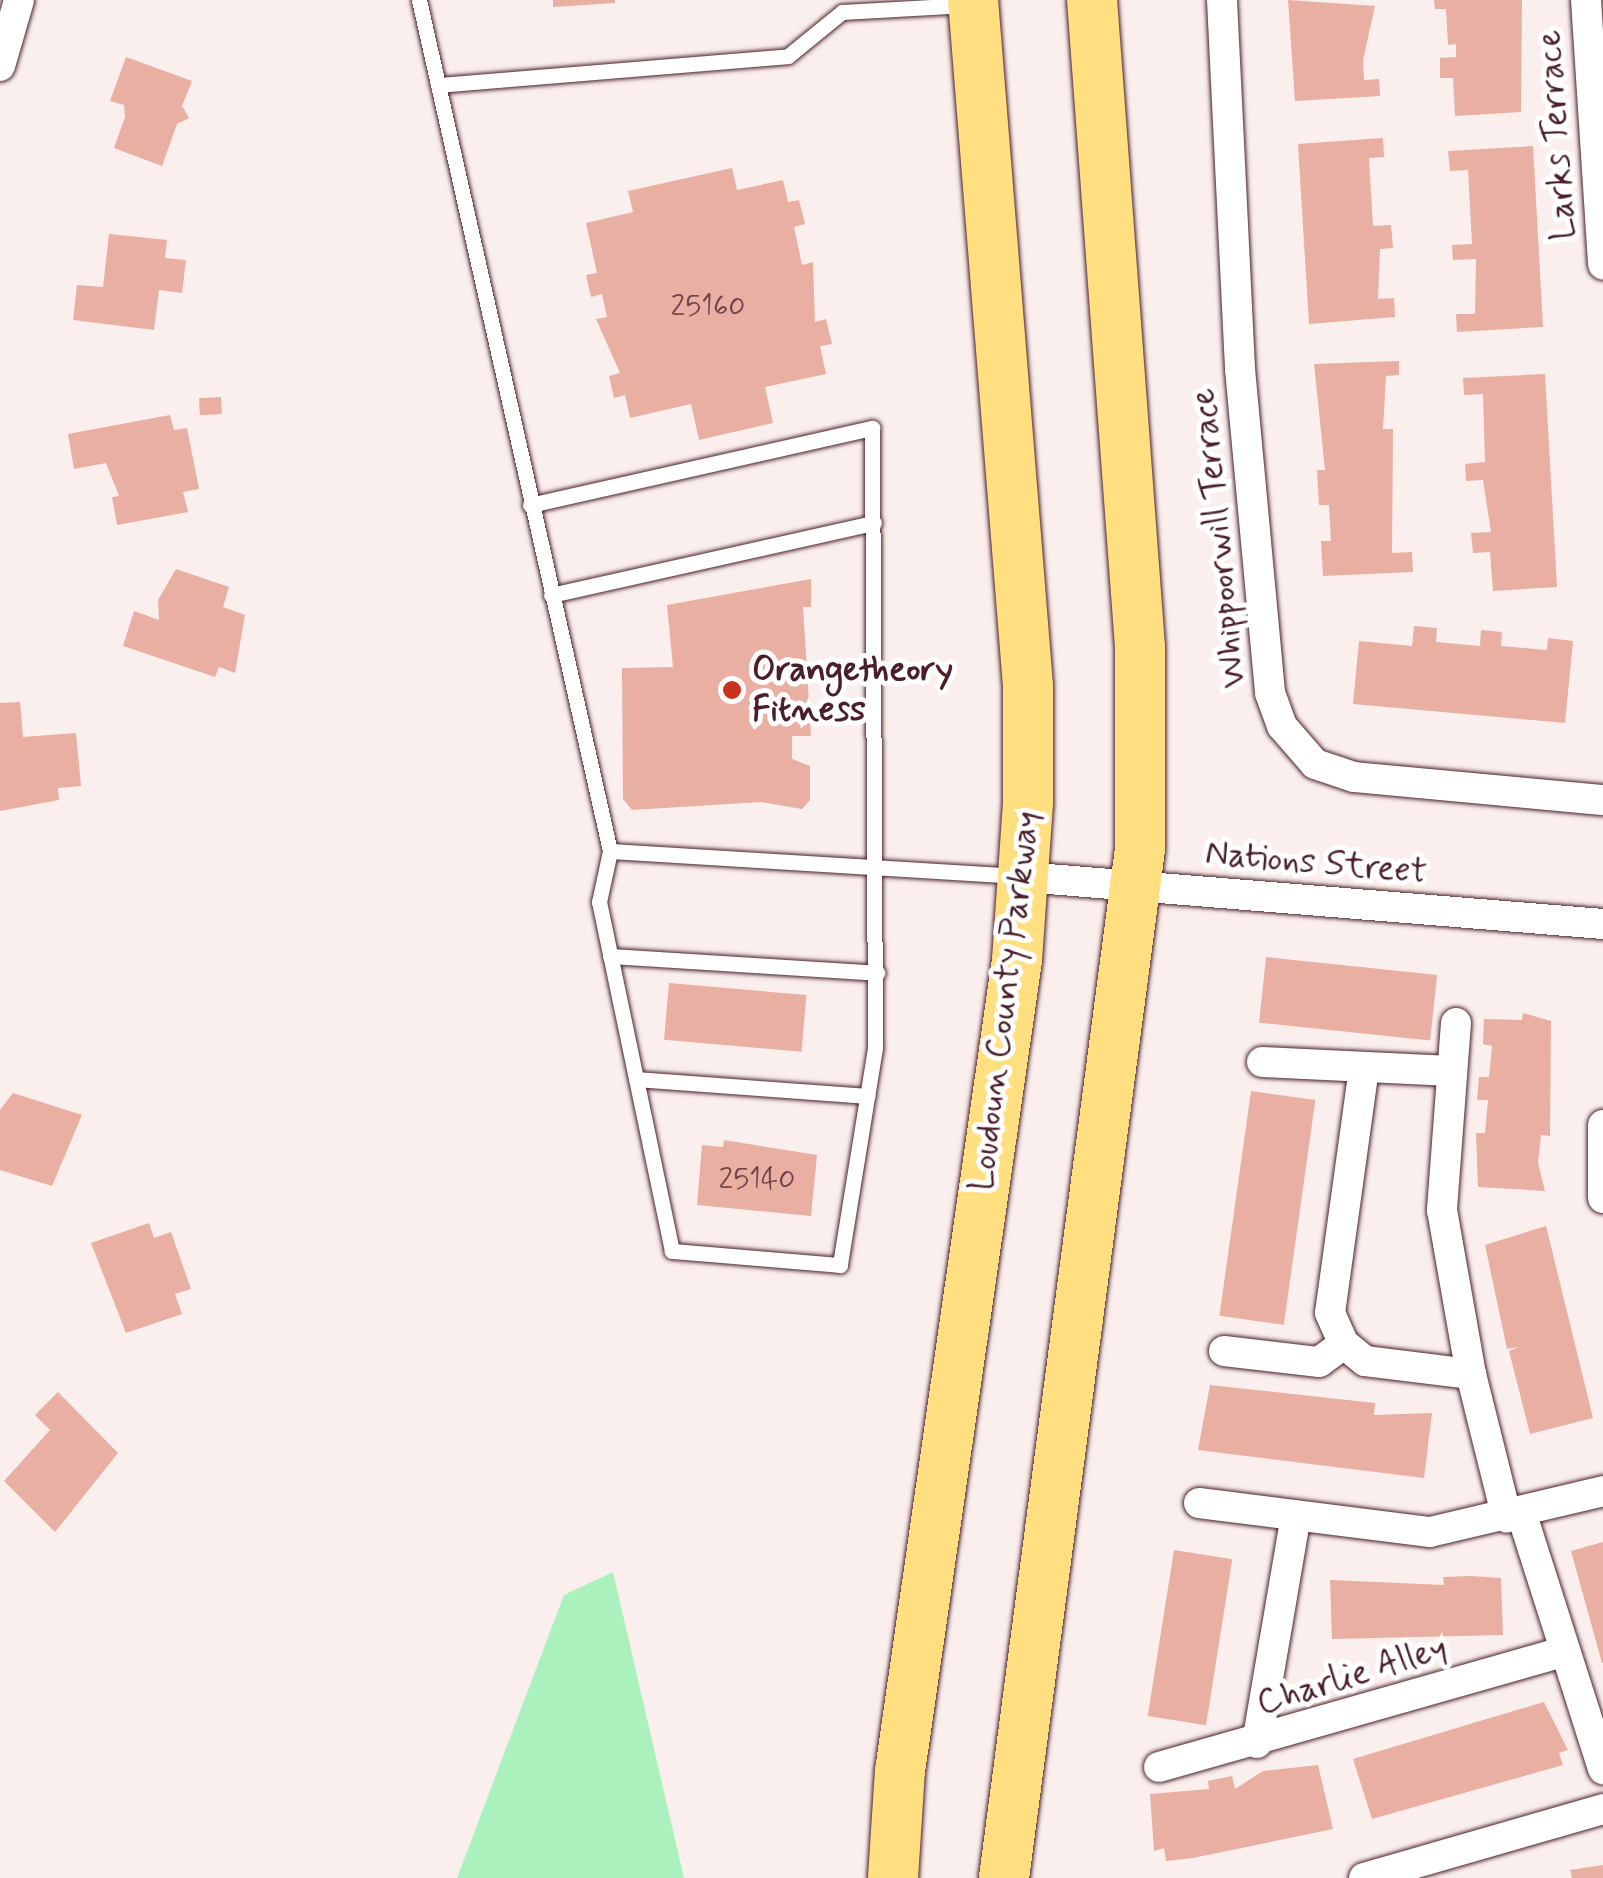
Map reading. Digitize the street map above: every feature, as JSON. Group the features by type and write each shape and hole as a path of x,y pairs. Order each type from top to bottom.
{"main road":[{"path":"1004,1878 1138,886 1140,647 1092,0"},
{"name":"Loudoun County Parkway","path":"894,1878 900,1772 1024,876 1028,700 978,1"}],"street":[{"path":"0,66 19,0"},
{"name":"Whippoorwill Terrace","path":"1222,0 1240,369 1270,693 1282,726 1315,764 1354,777 1603,800"},
{"name":"Larks Terrace","path":"1586,0 1603,264"},
{"name":"Nations Street","path":"1024,876 1603,924"},
{"path":"1456,1023 1442,1210 1471,1374 1514,1516 1603,1769"},
{"path":"1262,1062 1452,1071"},
{"path":"1364,1068 1330,1313 1344,1344 1365,1361 1471,1374"},
{"path":"1603,1125 1603,1198"},
{"path":"1224,1351 1318,1362 1344,1344"},
{"path":"1199,1504 1295,1520 1430,1532 1514,1516 1603,1491"},
{"path":"1257,1743 1295,1520"},
{"name":"Charlie Alley","path":"1159,1767 1257,1743 1565,1652"},
{"path":"1364,1878 1603,1808"}],"lane":[{"path":"419,0 530,505 610,851 599,902 672,1252 840,1265 867,1096 877,973 872,428 530,505"},
{"path":"438,85 788,56 842,6 978,1"},
{"path":"551,596 874,522"},
{"path":"610,851 1024,876"},
{"path":"610,956 877,973"},
{"path":"636,1079 867,1096"}],"green space":[{"path":"613,1572 684,1878 457,1878 564,1595"}],"building":[{"path":"553,0 615,0 615,3 553,7"},
{"path":"1288,0 1375,6 1363,60 1364,80 1379,79 1380,96 1295,101"},
{"path":"1434,0 1522,0 1521,112 1455,116 1453,78 1440,78 1440,58 1456,57 1456,44 1448,45 1446,9 1435,9"},
{"path":"126,57 192,81 182,106 189,118 177,124 162,166 114,148 125,117 124,105 110,101"},
{"path":"1383,138 1384,157 1369,158 1373,226 1391,225 1393,248 1380,249 1378,299 1394,298 1395,317 1309,324 1298,144"},
{"path":"1533,146 1543,327 1457,332 1456,314 1475,314 1476,259 1453,260 1452,245 1472,244 1468,170 1450,171 1448,151"},
{"path":"732,168 737,190 783,180 788,202 799,200 805,224 794,227 802,265 813,262 815,322 826,319 832,344 820,346 826,374 765,387 773,423 699,440 691,404 630,418 625,395 614,398 609,376 620,373 596,319 607,317 602,294 591,297 586,275 597,273 586,223 633,212 628,191"},
{"path":"109,234 167,240 165,258 186,260 182,293 159,290 154,330 73,320 77,285 103,287"},
{"path":"1399,361 1399,375 1386,376 1383,429 1393,429 1392,553 1412,552 1413,572 1323,576 1321,541 1331,541 1329,505 1319,505 1317,470 1325,470 1314,364"},
{"path":"1545,374 1557,587 1493,591 1490,552 1473,553 1471,533 1491,532 1483,480 1466,481 1465,464 1485,462 1483,394 1464,395 1463,378"},
{"path":"221,397 222,414 200,415 199,398"},
{"path":"170,415 174,430 187,428 199,489 183,492 188,512 117,525 112,497 119,496 106,463 74,469 68,434"},
{"path":"176,569 229,587 223,607 245,615 235,673 219,667 215,677 123,646 134,611 159,620 158,600"},
{"path":"811,579 811,607 803,607 811,736 792,736 792,759 810,766 810,800 802,809 761,802 632,810 623,799 622,668 673,667 667,605"},
{"path":"1414,626 1437,628 1436,642 1480,646 1481,630 1502,632 1501,646 1547,650 1548,638 1573,641 1565,723 1353,704 1359,641 1412,646"},
{"path":"20,702 23,737 76,733 81,786 58,788 59,800 0,811 0,703"},
{"path":"1266,957 1437,975 1430,1041 1259,1023"},
{"path":"669,983 806,995 802,1052 664,1040"},
{"path":"1523,1013 1551,1021 1550,1136 1541,1135 1538,1163 1545,1191 1478,1187 1476,1133 1485,1133 1488,1100 1477,1100 1479,1077 1489,1077 1492,1046 1483,1044 1484,1019 1522,1020"},
{"path":"1251,1091 1315,1100 1284,1325 1219,1316"},
{"path":"13,1093 82,1115 52,1186 0,1170 0,1110"},
{"path":"724,1140 817,1155 811,1216 697,1205 702,1145 723,1147"},
{"path":"149,1223 154,1238 171,1232 191,1289 175,1294 182,1314 126,1333 91,1243"},
{"path":"1546,1226 1593,1418 1530,1434 1509,1351 1519,1347 1507,1349 1485,1245"},
{"path":"1210,1385 1375,1403 1374,1415 1432,1413 1424,1478 1198,1450"},
{"path":"58,1392 118,1453 55,1532 4,1481 50,1430 35,1415"},
{"path":"1603,1542 1603,1663 1602,1663 1571,1551"},
{"path":"1174,1550 1232,1559 1206,1725 1148,1716"},
{"path":"1443,1577 1501,1578 1503,1635 1332,1639 1330,1580 1444,1585"},
{"path":"1544,1702 1568,1750 1559,1753 1563,1765 1372,1819 1353,1759"},
{"path":"1318,1765 1333,1829 1193,1858 1166,1861 1164,1848 1154,1851 1150,1794 1209,1789 1208,1781 1232,1776 1235,1789 1263,1771"},
{"path":"1603,1865 1603,1878 1572,1878 1570,1870"}],"place":[{"name":"Orangetheory Fitness","path":"732,690"}]}
